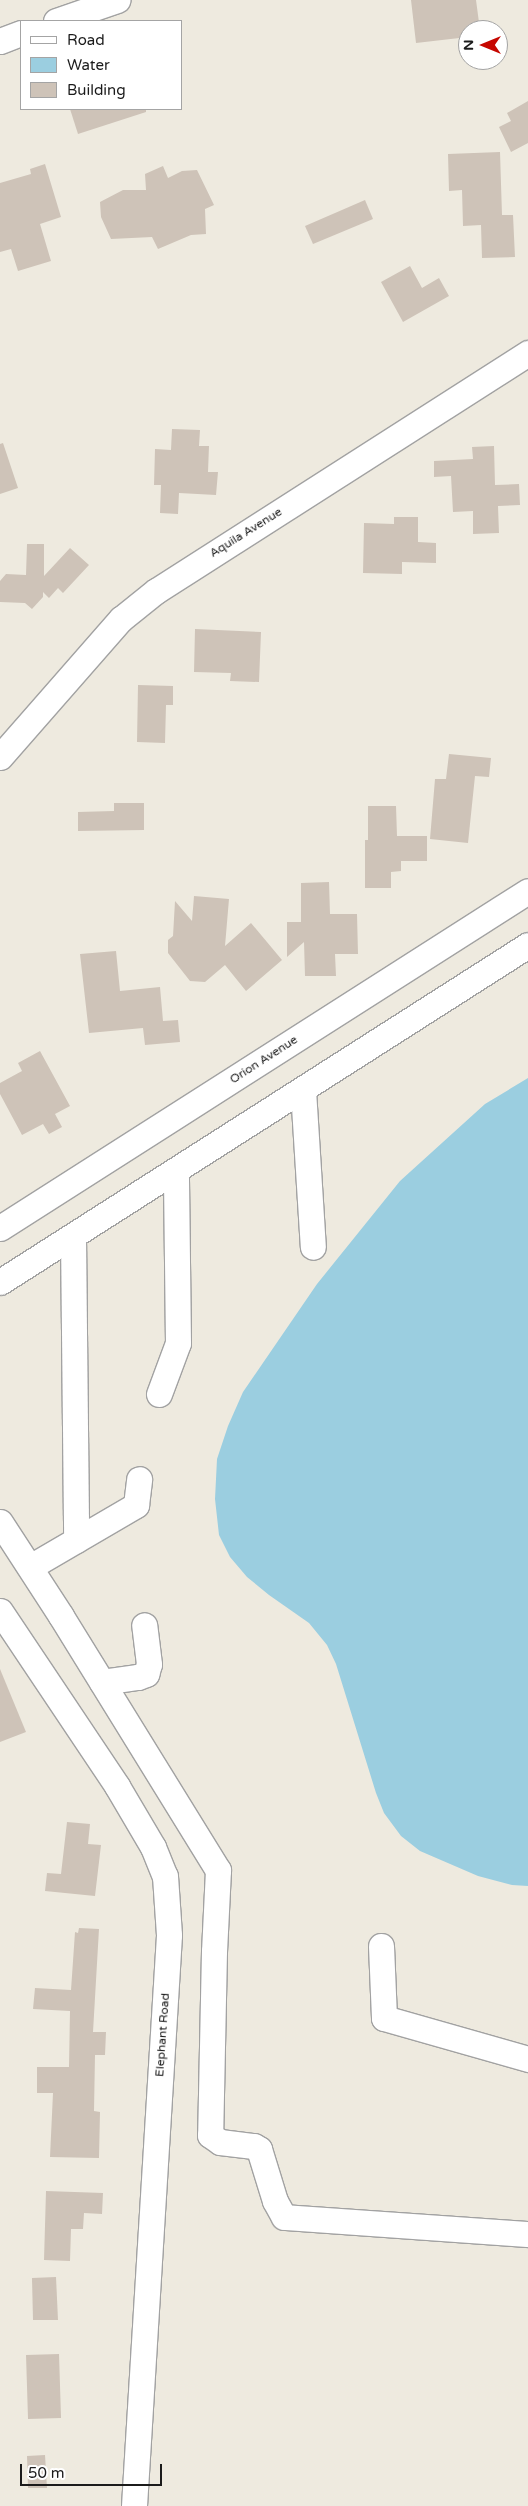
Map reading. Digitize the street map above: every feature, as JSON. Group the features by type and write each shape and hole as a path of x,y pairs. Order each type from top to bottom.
{"street":[{"path":"59,20 117,0"},
{"path":"0,41 20,33"},
{"name":"Aquila Avenue","path":"0,757 121,619 156,591 528,353"},
{"name":"Orion Avenue","path":"0,1228 528,891"},
{"path":"0,1282 528,945"},
{"path":"302,1090 313,1247"},
{"path":"159,1394 178,1343 176,1171"},
{"path":"73,1236 76,1540"},
{"path":"30,1567 136,1505 140,1479"},
{"path":"0,1522 30,1567 218,1870 214,1951 210,2135 220,2142 254,2146 259,2149 279,2213 284,2217 528,2234"},
{"name":"Elephant Road","path":"2,1617 117,1786 153,1847 165,1876 169,1935 134,2506"},
{"path":"102,1682 138,1677 146,1674 149,1664 144,1625"},
{"path":"381,1946 384,2018 528,2059"}],"water":[{"path":"528,1078 528,1886 512,1885 478,1876 420,1851 401,1836 384,1813 376,1793 336,1664 327,1645 309,1623 247,1577 230,1557 219,1535 215,1499 217,1459 228,1426 243,1392 317,1284 400,1181 485,1104"}],"building":[{"path":"411,0 476,0 479,20 458,20 458,38 416,43"},
{"path":"528,101 528,143 511,152 499,127 511,121 507,113"},
{"path":"70,110 146,110 146,112 78,134"},
{"path":"500,152 502,215 513,215 515,257 482,258 481,225 463,226 462,190 449,191 448,154"},
{"path":"45,164 61,217 40,224 51,261 18,271 11,249 0,252 0,183 31,174 30,169"},
{"path":"163,166 168,178 182,171 197,170 214,205 205,209 206,234 191,235 158,249 152,237 111,239 101,217 100,202 123,190 146,190 145,174"},
{"path":"365,200 373,219 313,244 305,226"},
{"path":"410,266 422,288 439,278 449,296 403,322 381,282"},
{"path":"172,429 200,430 199,446 209,446 208,472 218,472 216,495 179,493 178,514 160,513 161,485 154,485 155,449 171,450"},
{"path":"3,443 18,488 0,494 0,444"},
{"path":"494,446 495,485 519,484 520,505 498,506 499,533 473,534 473,511 453,512 451,476 434,477 434,461 473,459 472,447"},
{"path":"394,517 418,517 418,542 436,543 436,563 402,562 402,574 363,573 364,523 394,524"},
{"path":"27,544 44,544 44,576 70,548 89,565 63,593 58,588 49,598 43,592 43,597 32,609 25,603 0,602 0,581 6,574 26,575"},
{"path":"195,629 261,632 259,682 230,681 231,673 194,672"},
{"path":"138,685 173,686 173,705 166,705 165,743 137,742"},
{"path":"449,754 491,758 489,777 475,776 468,843 430,839 435,779 446,779"},
{"path":"114,803 144,803 144,830 78,831 78,812 114,811"},
{"path":"368,806 396,806 397,836 427,836 427,861 401,861 401,871 391,872 391,888 365,888 365,840 368,840"},
{"path":"329,882 330,914 357,914 358,954 335,954 336,976 305,976 304,942 287,957 287,922 301,922 301,883"},
{"path":"194,896 229,899 225,946 251,923 282,960 246,991 225,965 205,982 190,981 168,953 168,940 173,936 175,901 192,921"},
{"path":"116,951 120,991 160,987 163,1021 178,1020 180,1042 145,1045 143,1028 89,1033 80,954"},
{"path":"40,1051 70,1106 55,1114 62,1127 49,1134 43,1124 22,1135 0,1094 0,1083 22,1071 18,1063"},
{"path":"0,1669 26,1732 0,1742"},
{"path":"67,1822 90,1824 88,1844 101,1845 95,1896 45,1891 47,1873 61,1874"},
{"path":"79,1928 99,1929 93,2032 106,2032 105,2055 95,2055 94,2111 100,2112 99,2158 50,2157 53,2093 37,2093 37,2067 69,2067 70,2011 33,2009 35,1988 71,1990 75,1932 78,1933"},
{"path":"46,2191 103,2193 102,2214 84,2213 83,2229 71,2229 70,2261 44,2260"},
{"path":"56,2277 58,2320 33,2320 32,2278"},
{"path":"59,2354 61,2418 28,2419 26,2355"},
{"path":"45,2455 47,2488 28,2488 27,2456"}]}
